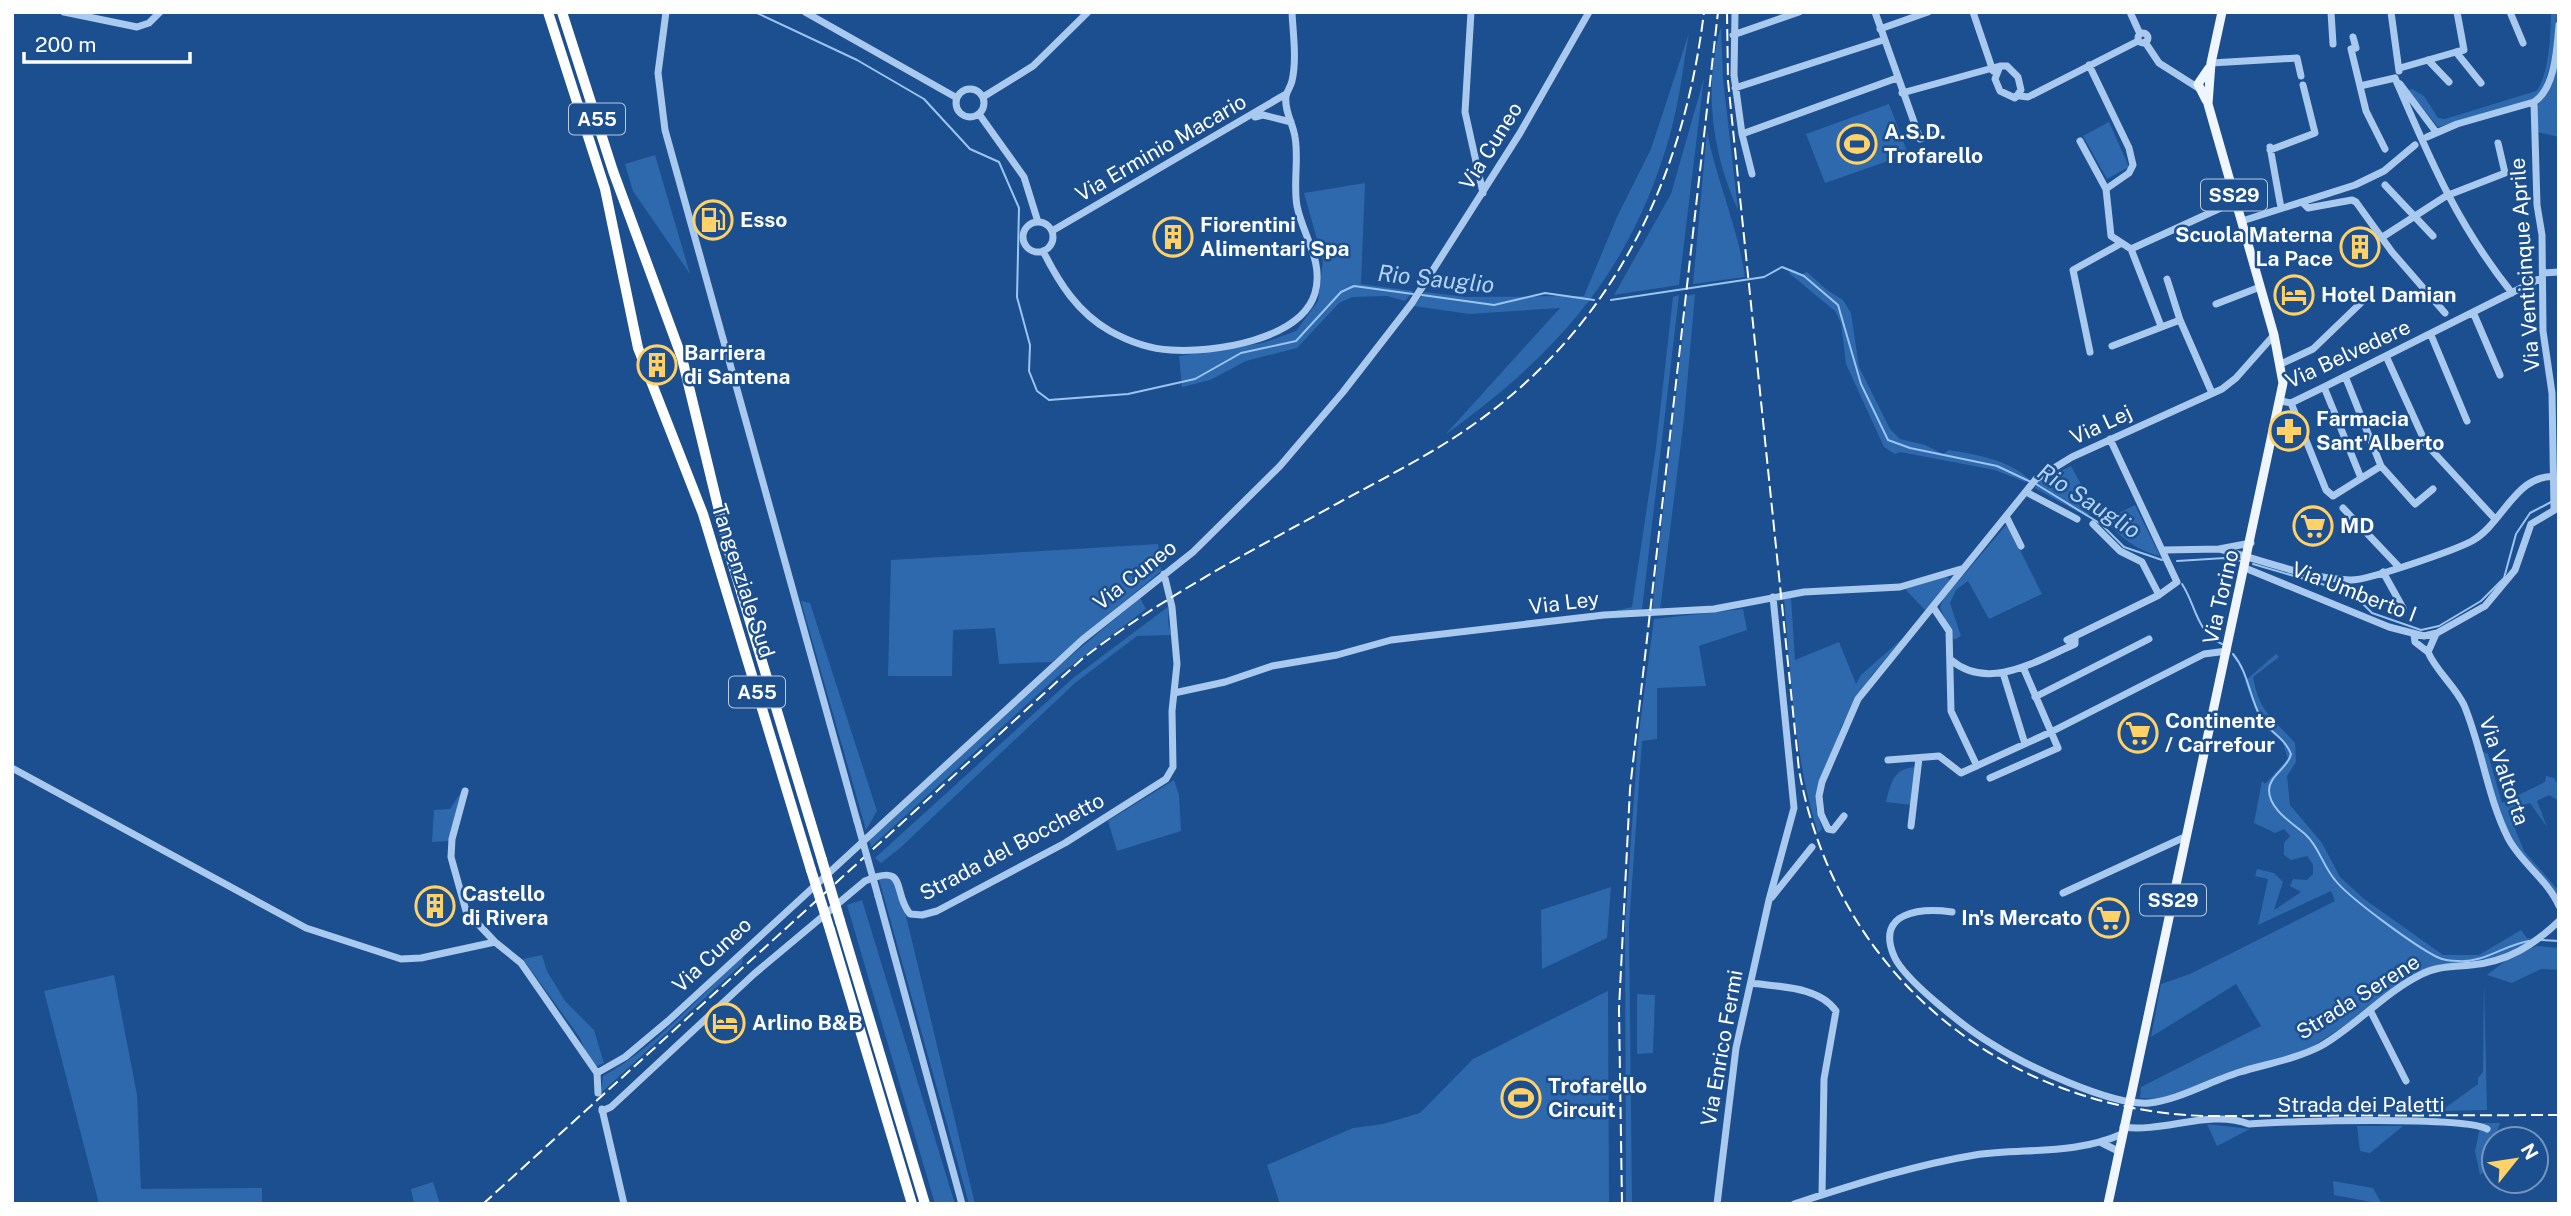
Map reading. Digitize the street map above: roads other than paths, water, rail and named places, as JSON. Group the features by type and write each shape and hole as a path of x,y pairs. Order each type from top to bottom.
{"highway":[{"name":"Tangenziale Sud","path":"548,12 606,188 638,348 703,514 912,1204"},
{"name":"Tangenziale Sud","path":"562,12 613,171 682,358 729,552 925,1204"}],"main road":[{"name":"Via Torino","path":"2108,1204 2245,568 2286,402 2274,335 2204,86 2222,12"}],"street":[{"path":"64,12 137,27 149,23 160,12"},
{"path":"666,12 658,73 665,130 962,1204"},
{"path":"805,12 957,98"},
{"path":"983,97 1033,66 1088,12"},
{"path":"1043,251 1065,290 1085,313 1110,331 1138,343 1169,350 1205,349 1285,329 1308,306 1314,295 1318,268 1297,205 1295,135 1286,94 1292,83 1294,61 1292,12"},
{"path":"1471,12 1465,112 1483,194"},
{"name":"Via Cuneo","path":"597,1073 625,1057 668,1021 1082,640 1193,552 1280,466 1343,392 1412,303 1483,194 1563,61 1588,12"},
{"path":"1735,12 1735,88 1752,174"},
{"path":"1733,35 1799,12"},
{"path":"1875,12 1920,139 1936,134"},
{"path":"1880,29 1928,12"},
{"path":"1973,12 1995,79 2004,96 2028,97 2141,39"},
{"path":"2130,12 2141,39 2155,59 2179,77 2204,86"},
{"path":"2331,12 2333,44"},
{"path":"2391,12 2389,19 2400,68 2395,78 2446,196 2477,247 2512,293"},
{"path":"2400,68 2464,50 2457,12"},
{"path":"2510,12 2523,43"},
{"path":"2427,136 2534,102 2546,89 2557,47 2559,25"},
{"path":"2353,37 2356,48 2351,50 2366,111 2385,149"},
{"path":"1735,88 1883,40"},
{"path":"2456,52 2481,83"},
{"path":"2211,63 2297,58 2301,76"},
{"path":"2428,60 2449,82"},
{"path":"2089,65 2129,148 2133,165 2129,173 2106,190"},
{"path":"1995,79 2000,66"},
{"path":"1902,93 1991,67 2007,66 2018,77 2020,96"},
{"path":"1742,134 1897,78"},
{"path":"2360,86 2395,78"},
{"path":"2395,78 2436,132"},
{"path":"2281,208 2270,148 2315,133 2303,85"},
{"path":"972,89 983,97 984,107 979,114 971,118 962,115 956,108 957,98 962,91 972,89"},
{"name":"Via Erminio Macario","path":"1052,231 1248,119 1286,94"},
{"name":"Via Venticinque Aprile","path":"2534,102 2543,331 2552,393 2554,505"},
{"path":"979,114 1024,177 1038,222"},
{"path":"1248,119 1263,115 1290,122"},
{"path":"2080,141 2106,190 2111,236 2131,249 2161,326"},
{"path":"2381,237 2446,196 2505,173 2498,143"},
{"path":"2242,221 2374,175 2415,145"},
{"path":"2385,186 2433,236"},
{"path":"2302,202 2308,208 2352,200 2445,313"},
{"path":"2131,249 2236,201"},
{"path":"1038,222 1052,231 1053,241 1043,251 1030,249 1024,241 1027,228 1038,222"},
{"path":"2090,352 2073,270 2120,244"},
{"name":"Via Belvedere","path":"2286,402 2324,387 2431,335 2542,276 2559,272"},
{"path":"2167,279 2180,320 2212,393"},
{"path":"2216,304 2260,287"},
{"path":"2281,365 2313,349 2367,297"},
{"path":"2473,312 2500,375"},
{"path":"2112,346 2180,320"},
{"name":"Via Lej","path":"1844,816 1833,830 1828,830 1821,814 1819,796 1844,727 1872,677 2043,472 2212,393 2236,378 2274,335"},
{"path":"2431,335 2467,421"},
{"path":"2386,356 2426,444 2495,519"},
{"path":"2345,376 2381,466 2415,504 2433,489"},
{"path":"2324,387 2361,478"},
{"path":"2286,402 2329,494 2333,496 2381,466"},
{"path":"1951,660 1982,675 2023,667 2075,643 2071,638 2159,595 2177,582 2110,439"},
{"path":"2219,548 2352,581 2472,541 2495,519 2514,495 2539,477 2555,476"},
{"path":"2032,486 2077,519"},
{"name":"Via Umberto I","path":"2245,568 2414,635 2437,633 2485,606 2505,585 2515,570 2531,524 2554,505"},
{"path":"2343,509 2399,567"},
{"path":"2006,516 2021,547"},
{"path":"2092,524 2120,551 2142,562 2159,595"},
{"path":"2164,550 2219,548 2251,543"},
{"name":"Via Ley","path":"1174,693 1225,682 1272,666 1337,655 1391,639 1604,615 1714,609 1773,597 1900,587 1961,569"},
{"path":"2383,572 2403,608"},
{"name":"Strada del Bocchetto","path":"624,1204 602,1109 611,1107 754,974 865,881 879,875 891,876 899,884 910,914 922,915 937,911 1031,862 1162,783 1173,767 1177,664 1175,635 1164,574"},
{"path":"1769,900 1794,808 1773,597"},
{"path":"1933,607 1949,631 1951,660 1948,691 1951,711 1977,766"},
{"path":"2428,652 2437,633"},
{"name":"Via Valtorta","path":"2414,635 2416,642 2428,652 2464,707 2484,775 2507,836 2527,867 2555,897 2559,906"},
{"path":"2035,697 2149,639"},
{"path":"1888,760 1939,756 1961,773 2051,732 2204,654 2227,651"},
{"path":"1990,778 2058,748 2023,667"},
{"path":"2003,673 2025,744"},
{"path":"1911,826 1919,758"},
{"path":"12,768 306,928 401,959 421,958 495,942"},
{"path":"465,791 452,839 453,870 466,911 495,942 521,963 597,1073 598,1093"},
{"path":"2063,893 2187,836"},
{"path":"1769,900 1812,847"},
{"name":"Via Enrico Fermi","path":"1717,1204 1736,1048 1769,900"},
{"path":"1952,912 1927,908 1912,910 1898,919 1892,932 1891,949 1896,961 1967,1029 2002,1051 2038,1071 2129,1101"},
{"name":"Strada Serene","path":"2129,1101 2149,1103 2161,1100 2311,1050 2407,982 2430,970 2498,961 2529,947 2559,921"},
{"path":"1751,983 1815,993 1829,1000 1836,1011 1824,1079 1822,1195"},
{"path":"2370,1010 2406,1081"},
{"name":"Strada dei Paletti","path":"2122,1130 2144,1130 2189,1122 2249,1125 2474,1124 2480,1126"},
{"path":"1794,1204 1920,1167 1974,1155 2010,1151 2032,1153 2102,1143 2122,1130"},
{"path":"2102,1143 2118,1151"}],"waterway":[{"name":"Rio Sauglio","path":"755,12 857,60 924,99 970,149 999,162 1019,208 1017,297 1030,345 1029,371 1037,391 1049,400 1128,394 1195,379 1241,353 1296,341 1341,292 1354,286 1413,294"},
{"name":"Rio Sauglio","path":"1611,300 1764,277 1782,267 1804,276 1838,305 1861,384 1888,440 1910,448 1997,466 2031,482"},
{"name":"Rio Sauglio","path":"1422,295 1494,305 1545,293 1594,300"},
{"name":"Rio Sauglio","path":"2036,484 2101,524 2124,547 2162,560"},
{"name":"Rio Sauglio","path":"2253,564 2352,593 2372,613 2421,630 2439,626 2481,601 2504,578 2516,534 2530,513 2551,502"},
{"name":"Rio Sauglio","path":"2177,561 2225,558 2242,561"},
{"path":"2182,584 2207,633 2222,644"},
{"path":"2233,654 2242,668 2260,716 2291,754 2270,785 2273,804 2306,835 2342,888 2399,933 2442,959 2477,959 2529,941"},
{"path":"2542,940 2559,941"}],"railway":[{"path":"483,1204 1082,659 1112,636 1208,576 1444,444 1526,383 1568,339 1604,292 1635,242 1660,188 1680,132 1694,73 1704,12"},
{"path":"1622,1204 1619,1009 1630,789 1718,12"},
{"path":"1727,12 1728,81 1799,770 1819,843 1849,908 1889,966 1938,1016 1995,1056 2059,1087 2129,1107 2203,1116 2559,1115"}],"place":[{"name":"A.S.D. Trofarello","path":"1857,144"},
{"name":"Esso","path":"713,220"},
{"name":"Fiorentini Alimentari Spa","path":"1173,237"},
{"name":"Scuola Materna La Pace","path":"2360,247"},
{"name":"Hotel Damian","path":"2294,295"},
{"name":"Barriera di Santena","path":"657,365"},
{"name":"Farmacia Sant'Alberto","path":"2289,431"},
{"name":"MD","path":"2313,526"},
{"name":"Continente / Carrefour","path":"2138,733"},
{"name":"Castello di Rivera","path":"435,906"},
{"name":"In's Mercato","path":"2109,918"},
{"name":"Arlino B&B","path":"725,1023"},
{"name":"Trofarello Circuit","path":"1521,1098"}]}
